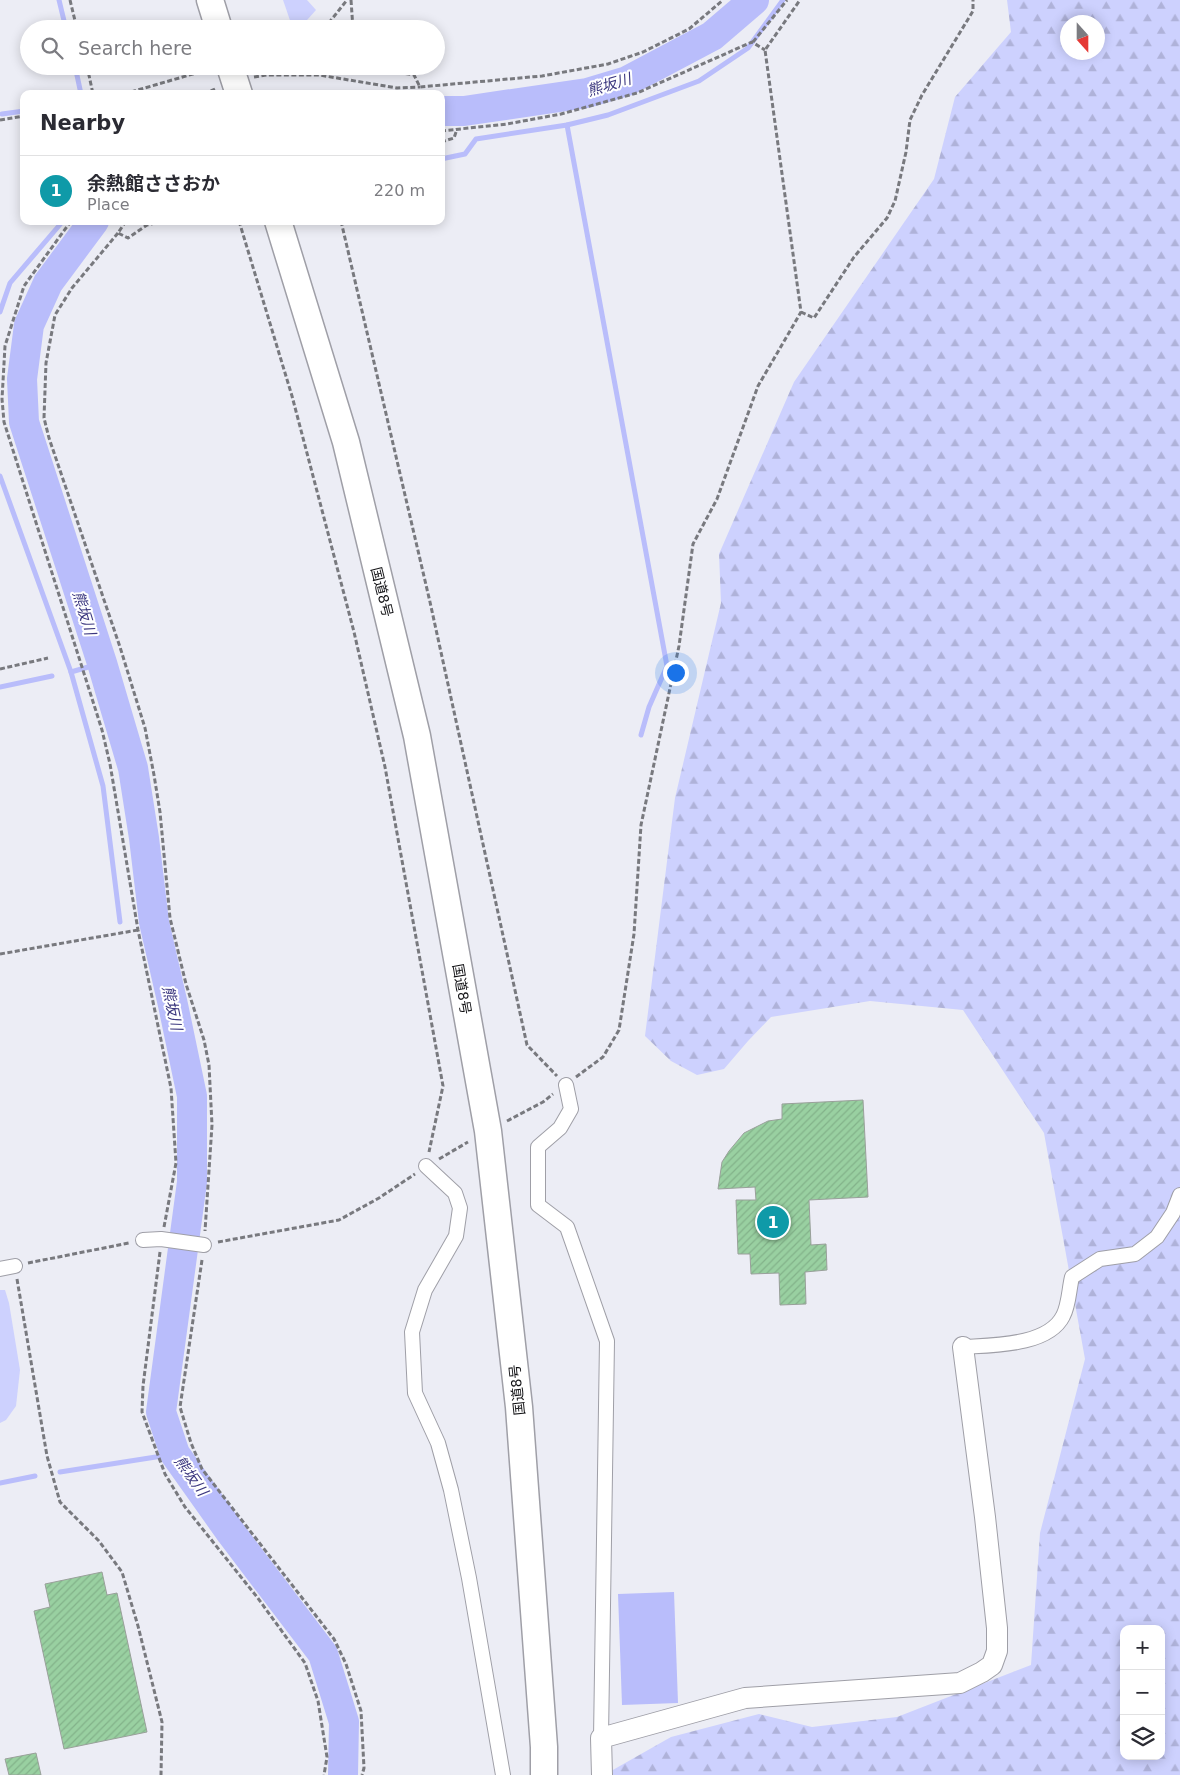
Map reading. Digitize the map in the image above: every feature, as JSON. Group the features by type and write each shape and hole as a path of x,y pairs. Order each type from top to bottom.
{"highway":[{"path":"210,0 216,20"},
{"name":"国道8号","path":"279,225 346,442 417,736 488,1130 519,1408 544,1747 544,1775"}],"street":[{"path":"566,1085 571,1108 560,1128 538,1147 538,1204 567,1227 607,1341 602,1775"},
{"path":"426,1166 455,1193 460,1208 456,1236 425,1290 412,1332 415,1392 438,1443 451,1490 469,1578 503,1775"},
{"path":"601,1738 745,1698 960,1683 992,1665 996,1652 997,1628 963,1347 1019,1343 1056,1328 1064,1314 1072,1278 1100,1260 1135,1254 1156,1237 1173,1213 1180,1195"},
{"path":"143,1240 161,1239 204,1245"},
{"path":"0,1269 15,1266"}],"path":[{"path":"70,0 76,20"},
{"path":"332,20 349,0"},
{"path":"349,0 352,20"},
{"path":"213,90 234,80 267,75 320,75 397,88 542,76 608,64 643,52 689,29 723,0"},
{"path":"445,130 507,124 561,114 637,92 752,42 787,0"},
{"path":"204,1245 339,1220 379,1198 426,1166 488,1130 543,1102 604,1057 619,1030 634,934 641,825 679,646 693,544 717,499 758,386 801,312 765,50 800,0"},
{"path":"801,312 814,318 854,257 887,218 895,201 906,152 910,120 922,95 973,11 973,0"},
{"path":"752,42 765,50"},
{"path":"89,75 92,90"},
{"path":"138,90 191,75"},
{"path":"414,75 420,87"},
{"path":"0,120 20,117"},
{"path":"445,141 454,138 457,129"},
{"path":"68,225 24,286 5,346 2,399 4,422 96,712 108,756 138,930 171,1088 176,1163 161,1239 143,1386 142,1412 165,1474 185,1507 257,1597 305,1662 318,1701 327,1756 324,1775"},
{"path":"123,225 72,288 54,315 46,362 44,418 49,438 120,647 144,728 160,812 170,918 186,984 204,1040 209,1065 212,1125 204,1245 180,1407 191,1443 202,1469 334,1639 346,1664 361,1712 364,1768 362,1775"},
{"path":"118,232 128,238 147,225"},
{"path":"240,225 292,396 354,632 386,767 443,1086 426,1166"},
{"path":"342,225 430,602 527,1045 566,1085"},
{"path":"0,669 48,658"},
{"path":"0,954 138,930"},
{"path":"143,1240 15,1266 47,1456 60,1502 98,1541 122,1572 138,1626 162,1722 161,1775"}],"green space":[{"path":"283,0 307,0 316,10 307,20 290,20"},
{"path":"1007,0 1180,0 1180,1775 604,1775 671,1737 759,1714 812,1727 897,1717 1031,1665 1040,1533 1085,1359 1044,1133 963,1010 870,1001 771,1017 724,1069 697,1075 671,1061 645,1036 675,798 721,603 719,554 794,382 934,179 955,97 1011,32"},
{"path":"0,1290 5,1290 9,1303 20,1370 16,1406 6,1420 0,1423"}],"shaded area":[{"path":"674,1592 678,1703 622,1705 618,1594"}],"building":[{"path":"863,1100 868,1197 809,1200 811,1245 826,1244 827,1270 805,1272 806,1304 780,1305 779,1273 751,1274 750,1254 738,1254 736,1200 756,1200 755,1187 718,1189 722,1162 744,1133 768,1121 782,1119 782,1104"},
{"path":"102,1572 107,1595 117,1593 147,1732 64,1749 34,1611 50,1607 45,1584"},
{"path":"36,1753 41,1775 9,1775 5,1759"}],"waterway":[{"path":"59,0 64,20"},
{"name":"熊坂川","path":"445,111 464,111 587,93 627,81 712,36 754,0"},
{"path":"445,158 465,154 476,139 567,125 608,115 699,81 748,48 783,0"},
{"path":"77,75 80,90"},
{"path":"2,114 20,112"},
{"path":"567,125 667,666 649,707 641,735"},
{"path":"0,312 10,283 60,225"},
{"name":"熊坂川","path":"91,225 48,283 29,325 22,379 24,422 102,663 133,768 154,922 192,1096 192,1182 161,1412 175,1454 231,1533 323,1654 344,1722 343,1775"},
{"path":"0,476 71,672 103,786 120,922"},
{"path":"71,672 102,663"},
{"path":"0,687 52,676"},
{"path":"60,1472 175,1454"},
{"path":"0,1483 35,1476"}],"place":[{"name":"余熱館ささおか","path":"773,1222"}]}
